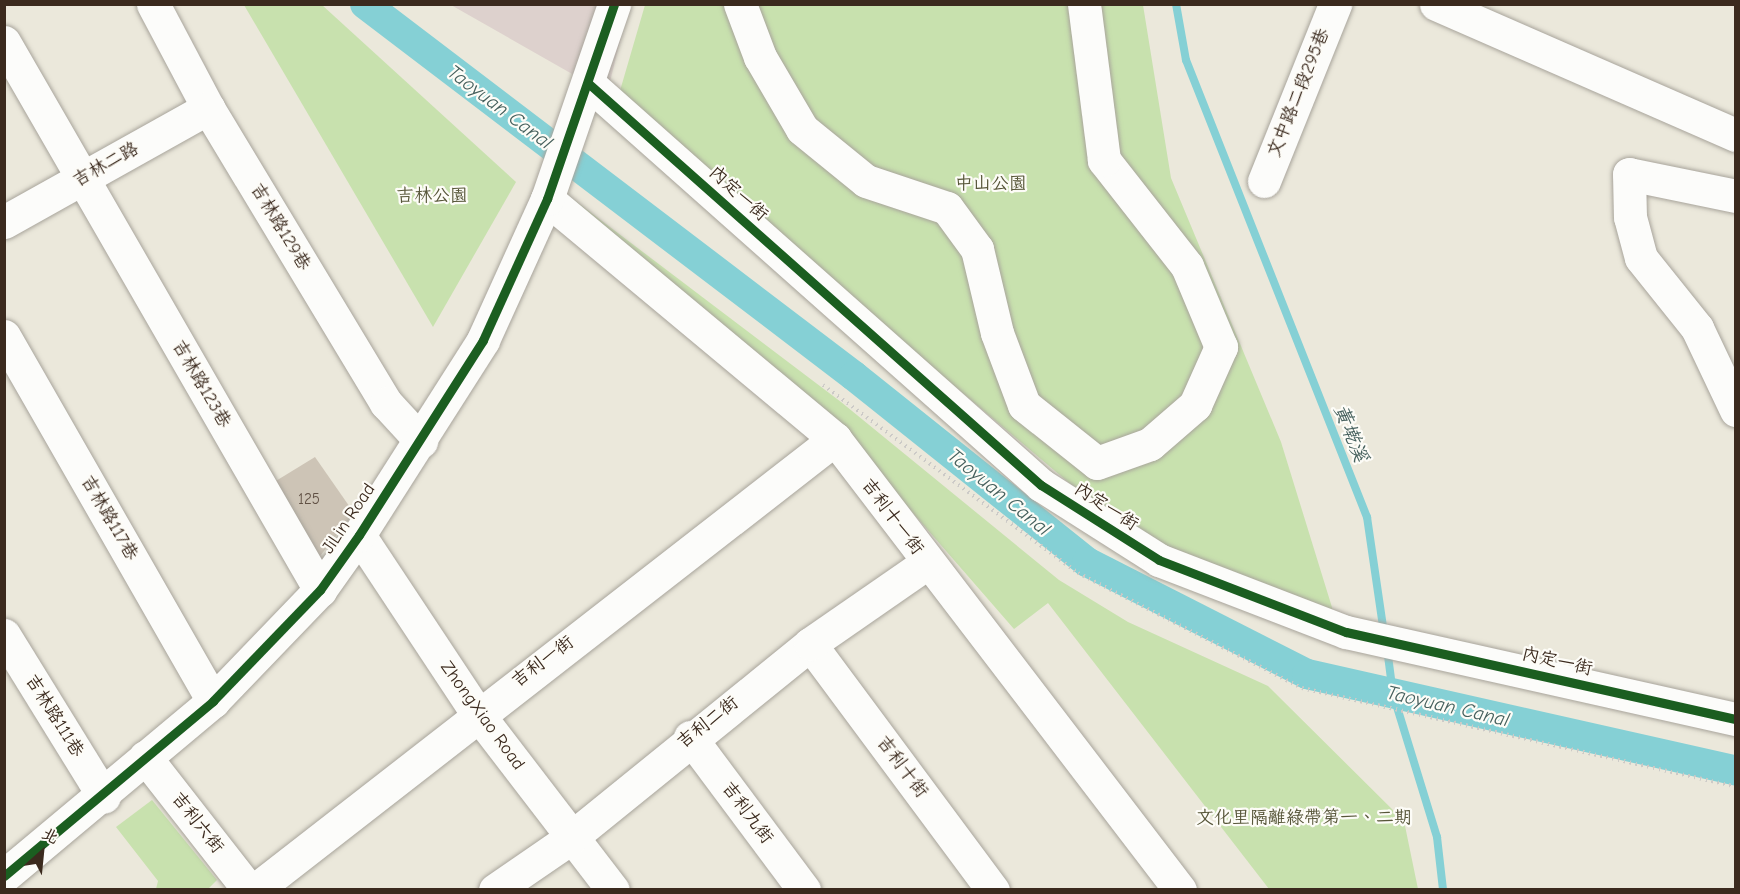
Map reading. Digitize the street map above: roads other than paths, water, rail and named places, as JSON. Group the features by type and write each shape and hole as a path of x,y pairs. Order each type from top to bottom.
{"street":[{"name":"吉林路129巷","path":"153,4 208,108 386,403 421,441"},
{"name":"JiLin Road","path":"4,876 104,796 145,757 213,701 320,590 359,535 421,441 483,340 551,187 614,4"},
{"path":"740,4 760,57 802,129 866,181 947,208 977,249 997,333 1024,405 1097,463 1150,444 1195,405 1221,347 1187,266 1104,160 1084,4"},
{"name":"文中路二段295巷","path":"1264,182 1335,4"},
{"path":"1436,4 1736,135"},
{"name":"吉林路123巷","path":"4,42 320,590"},
{"name":"內定一街","path":"588,83 1041,485 1159,560 1346,632 1736,719"},
{"name":"吉林二路","path":"4,222 208,108"},
{"path":"1736,196 1629,174 1630,217 1641,258 1697,328 1736,410"},
{"name":"吉利十一街","path":"551,187 834,439 1180,890"},
{"name":"吉林路117巷","path":"4,336 213,701"},
{"name":"吉利一街","path":"255,890 477,713 834,439"},
{"name":"ZhongXiao Road","path":"359,535 477,713 614,890"},
{"name":"吉利二街","path":"495,890 572,837 690,737 810,644 927,563"},
{"name":"吉林路111巷","path":"4,635 104,796"},
{"name":"吉利十街","path":"810,644 993,890"},
{"name":"吉利九街","path":"690,737 804,890"},
{"name":"吉利六街","path":"145,757 249,890"}],"waterway":[{"name":"Taoyuan Canal","path":"365,4 854,376 1087,562 1307,674 1736,771"},
{"name":"黃墘溪","path":"1176,4 1186,60 1367,517 1384,633"},
{"name":"黃墘溪","path":"1387,648 1393,694 1437,837 1443,890"}],"park label":[{"name":"中山公園","path":"991,184"},
{"name":"吉林公園","path":"432,196"},
{"name":"文化里隔離綠帶第一、二期","path":"1304,818"}]}
